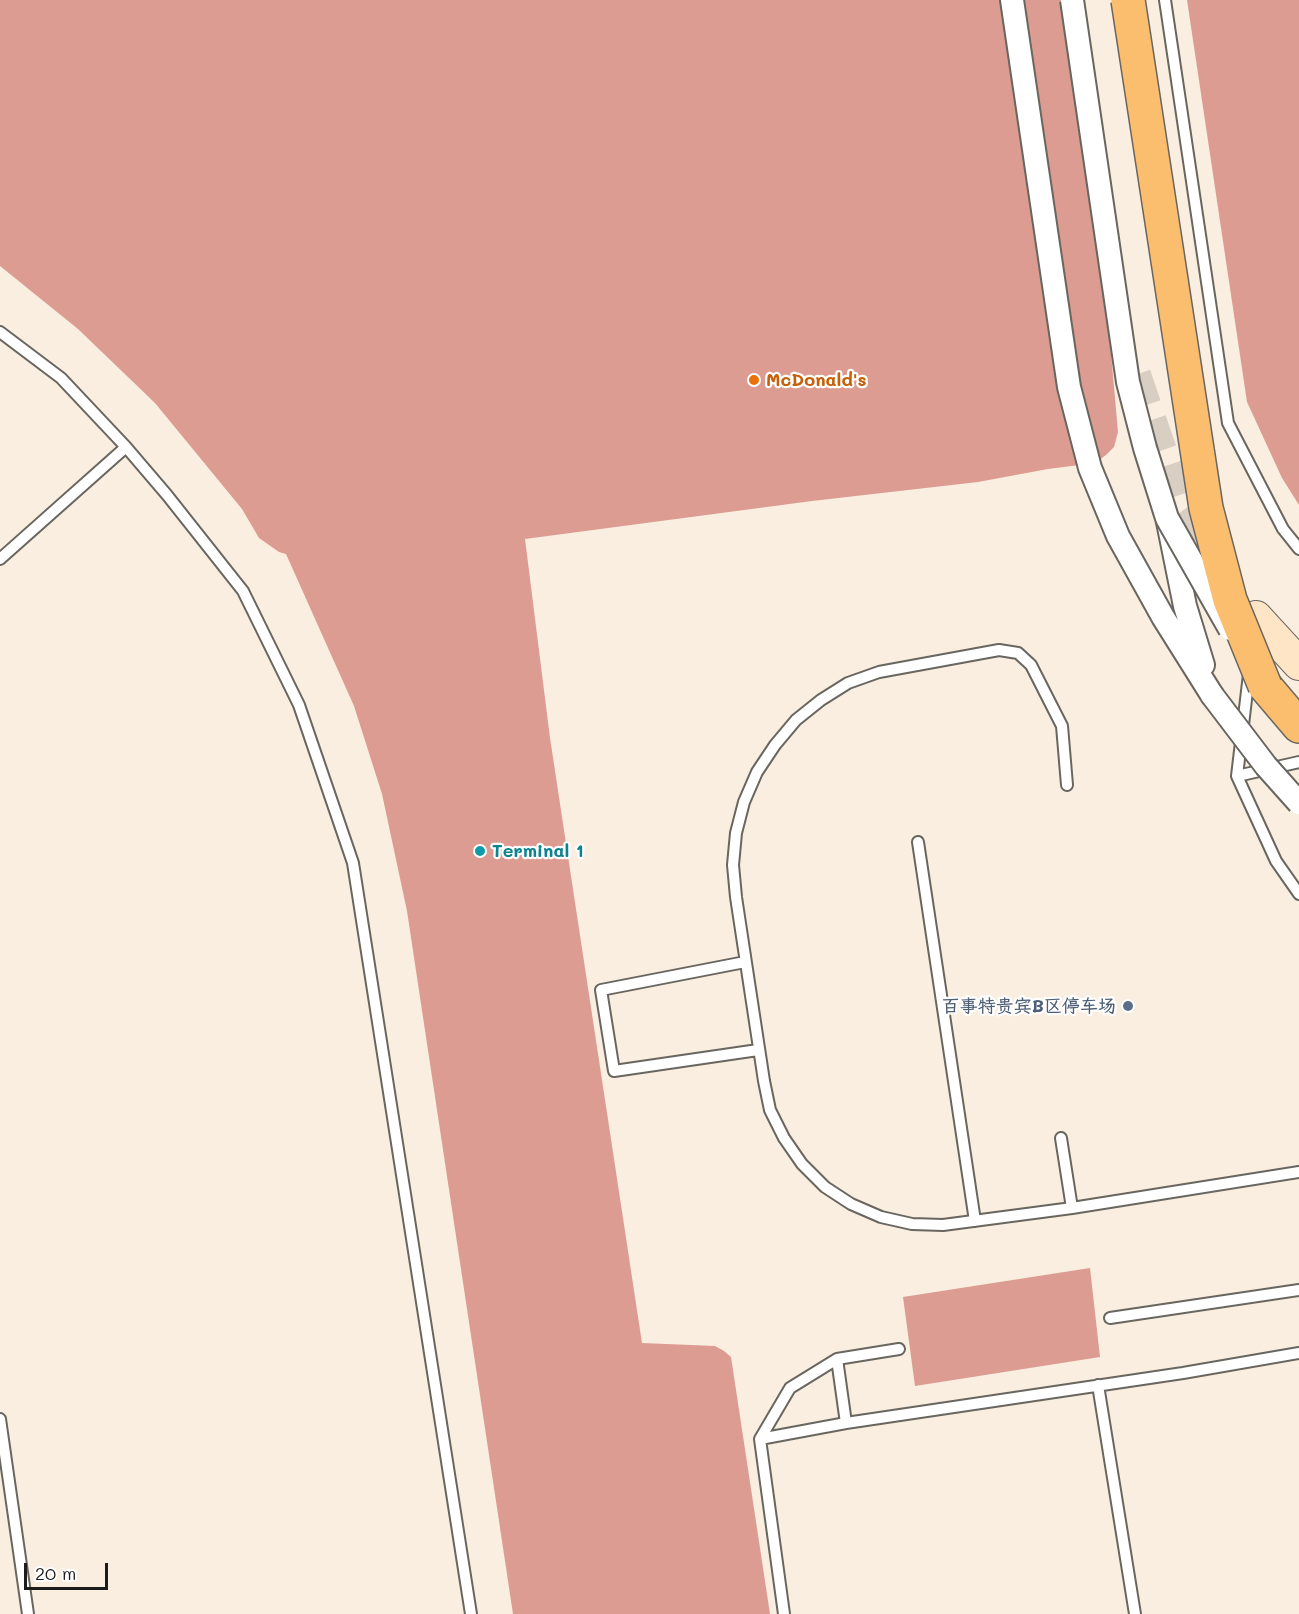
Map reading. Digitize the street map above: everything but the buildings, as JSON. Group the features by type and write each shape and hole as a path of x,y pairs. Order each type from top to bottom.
{"highway":[{"path":"1128,0 1206,508 1230,600 1265,686 1299,726"}],"main road":[{"path":"1256,617 1299,664"}],"street":[{"path":"1012,0 1069,387 1090,468 1118,536 1163,617 1212,695 1266,766 1299,803"},
{"path":"1072,0 1128,382 1167,518 1185,606 1212,695"},
{"path":"1167,518 1215,606 1265,686"}],"lane":[{"path":"1165,0 1228,423 1283,529 1299,549"},
{"path":"0,332 60,378 126,447 167,495 243,591 299,705 353,863 471,1614"},
{"path":"0,559 126,447"},
{"path":"1256,617 1238,776 1276,861 1299,894"},
{"path":"1067,785 1062,726 1031,665 1018,653 999,650 879,672 848,683 821,700 796,720 775,745 757,772 744,802 736,833 733,866 758,1050 770,1110 779,1129 802,1164 825,1187 851,1204 912,1224 943,1225 975,1221 1299,1172"},
{"path":"1238,776 1299,762"},
{"path":"918,842 975,1221"},
{"path":"746,962 601,990 614,1071 758,1050"},
{"path":"1061,1138 1071,1208"},
{"path":"1110,1318 1299,1290"},
{"path":"784,1614 760,1439 790,1389 837,1359 899,1349"},
{"path":"760,1439 846,1423 1299,1353"},
{"path":"837,1359 846,1423"},
{"path":"1098,1385 1135,1614"},
{"path":"0,1419 28,1614"}],"tunnel":[{"path":"1135,375 1180,507 1219,563"}],"place":[{"name":"McDonald's","path":"754,380"},
{"name":"Terminal 1","path":"480,851"},
{"name":"百事特贵宾B区停车场","path":"1128,1006"}]}
